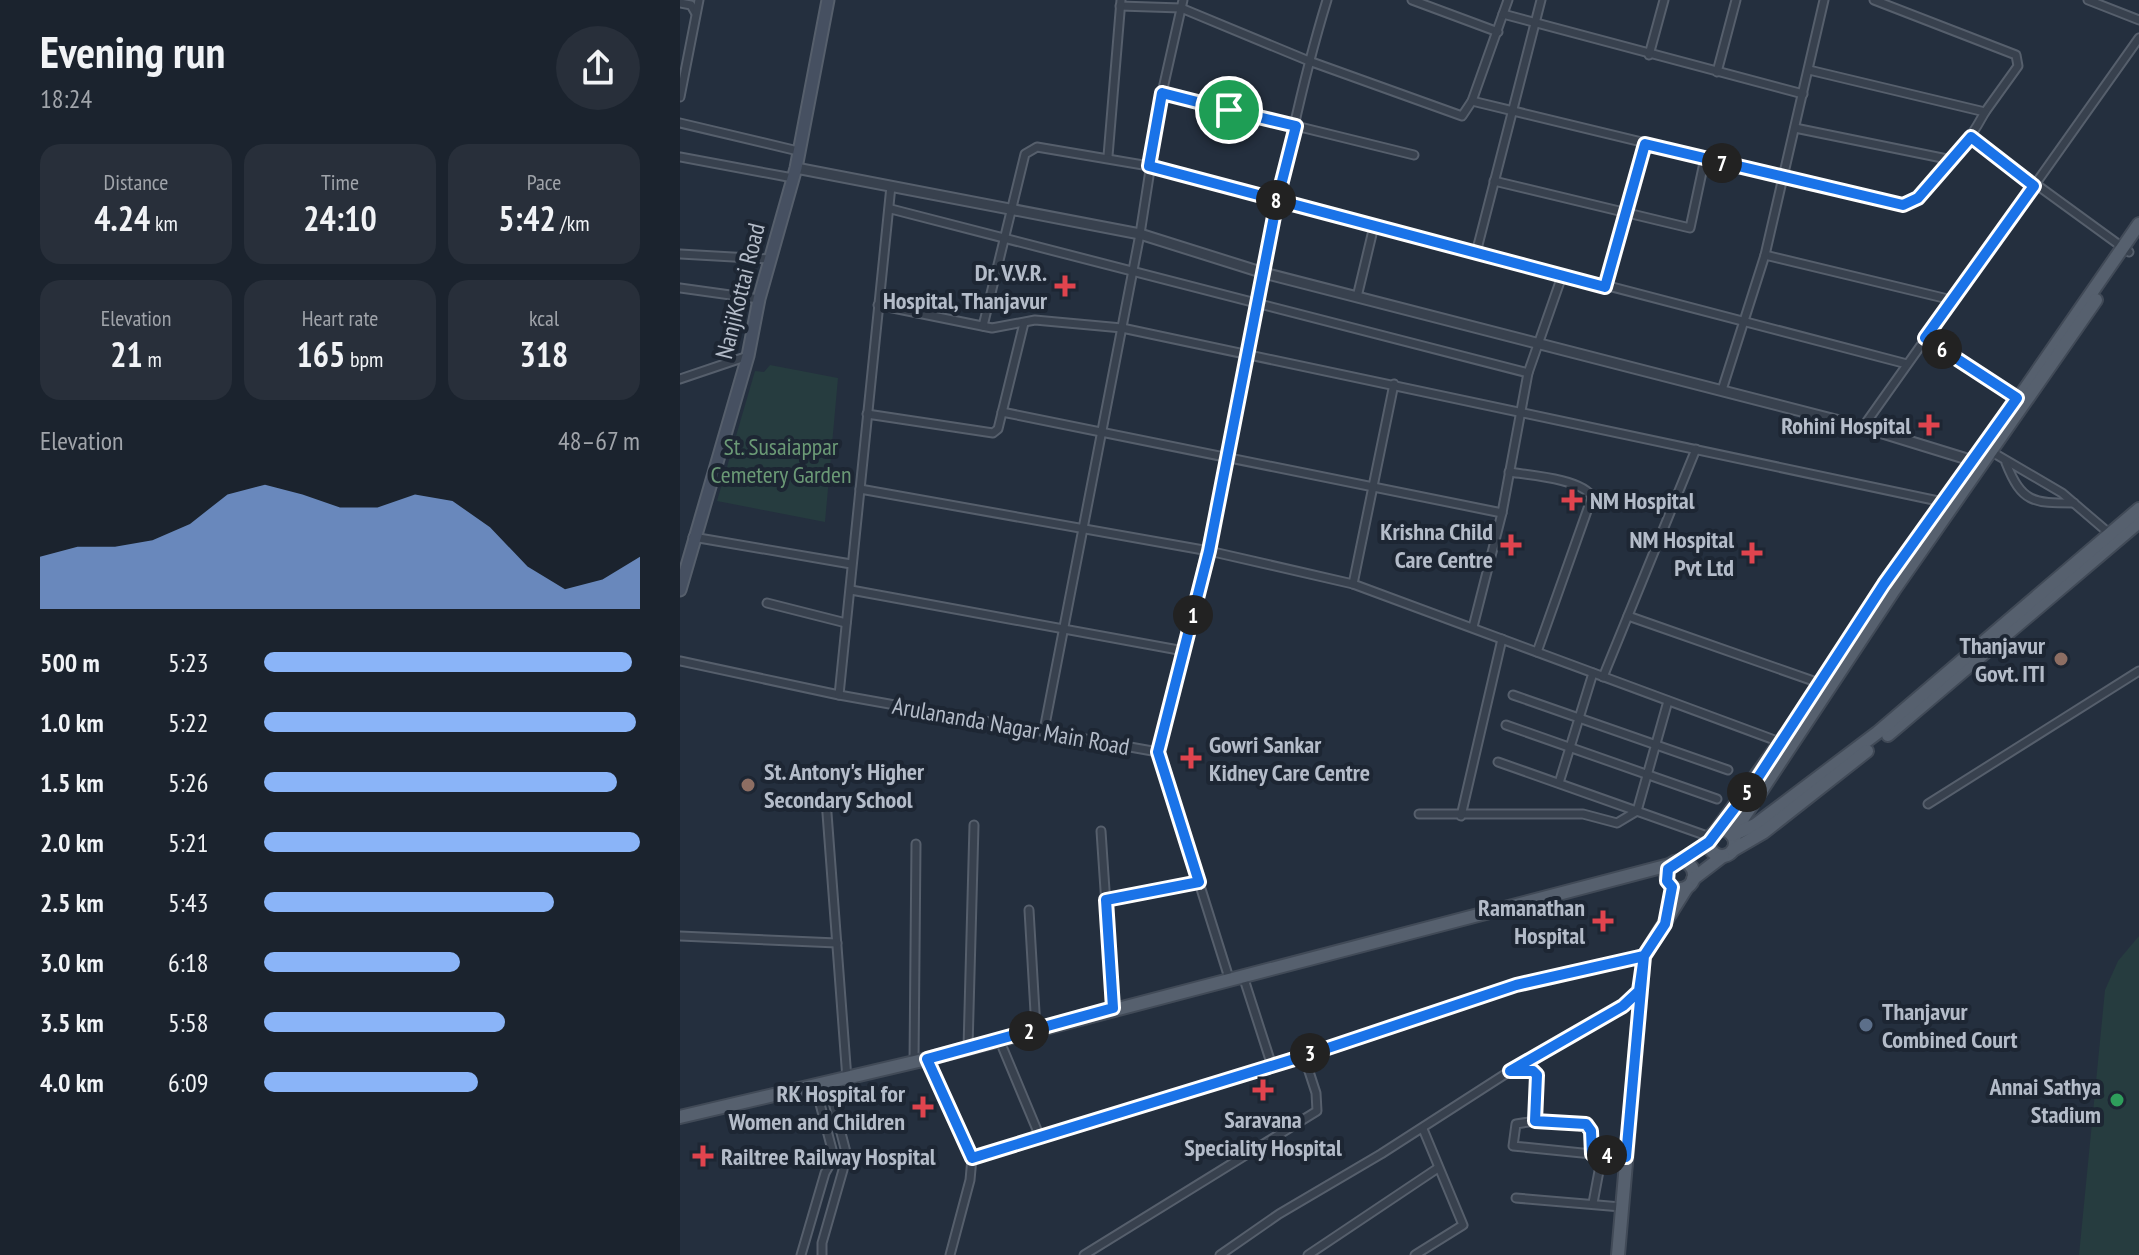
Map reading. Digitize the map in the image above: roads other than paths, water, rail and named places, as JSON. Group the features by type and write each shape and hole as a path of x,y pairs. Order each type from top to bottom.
{"main road":[{"name":"NanjiKottai Road","path":"680,590 748,356 759,299 795,173 828,0"},
{"path":"1665,924 1670,884 1668,869 1712,837 1786,745 1943,502 1992,452 2052,356 2126,250 2139,224"},
{"path":"2126,250 2139,238"},
{"path":"1728,853 1732,835 1822,684 1979,463 2017,398 2052,356"},
{"path":"1712,837 1732,835 1755,825 1877,733 2139,509"},
{"path":"1618,1255 1644,956 1690,883 1728,853 1764,832 1927,705 2139,522"},
{"path":"1712,837 1714,853 1728,853"},
{"path":"683,1117 921,1061 1632,872 1676,863 1691,867 1690,883"},
{"path":"1632,872 1670,884 1690,883"}],"street":[{"path":"680,97 683,58 699,0"},
{"path":"1158,752 1209,551 1277,201 1309,61 1327,0"},
{"path":"1412,0 1498,32"},
{"path":"1108,156 1120,3 1182,4 1309,61 1455,116 1467,112 1508,0"},
{"path":"1476,253 1541,0"},
{"path":"1649,55 1664,0"},
{"path":"1717,72 1736,0"},
{"path":"1722,390 1741,322 1765,255 1824,0"},
{"path":"1472,101 1903,205 1918,198 1952,160 2018,66 2016,55 1874,0"},
{"path":"2088,0 2139,20"},
{"path":"680,3 691,5 695,12"},
{"path":"1044,730 1140,234 1162,93 1182,4"},
{"path":"1503,14 1534,26 1803,94"},
{"path":"1863,427 2139,38"},
{"path":"1809,70 1985,112"},
{"path":"1162,93 1414,155"},
{"path":"680,123 798,151"},
{"path":"1795,128 1952,160"},
{"path":"1971,137 2034,186 2126,250"},
{"path":"1605,287 1645,144"},
{"path":"983,326 1004,238 1015,209 1025,154 1030,149 1108,156 1149,166 1907,364"},
{"path":"680,157 891,186 1140,234 1264,273 1863,427 1979,463"},
{"path":"1494,181 1690,228 1705,158"},
{"path":"839,695 891,186"},
{"path":"891,209 1528,373"},
{"path":"1357,297 1374,226"},
{"path":"680,254 770,259"},
{"path":"1765,255 1952,300"},
{"path":"1473,627 1502,513 1528,373 1562,276"},
{"path":"680,288 759,299"},
{"path":"878,305 1004,328 1055,320 1122,328 1943,502"},
{"path":"867,414 986,434 998,429 1024,323"},
{"path":"1925,338 2017,398"},
{"path":"680,379 748,356"},
{"path":"1353,584 1394,384"},
{"path":"1002,412 1502,513"},
{"path":"1603,677 1696,449"},
{"path":"1992,452 2074,503 2110,534"},
{"path":"2005,461 2016,487 2033,501 2074,503"},
{"path":"1509,472 1558,480 1588,490 1592,497 1537,652"},
{"path":"860,489 1209,551 1353,584 1786,745"},
{"path":"693,537 851,564"},
{"path":"851,590 1184,651"},
{"path":"767,603 846,623"},
{"path":"1628,616 1822,684"},
{"path":"1461,816 1502,639"},
{"name":"Arulananda Nagar Main Road","path":"680,661 839,695 1158,752 1229,978"},
{"path":"1928,804 2139,671"},
{"path":"1559,783 1593,673"},
{"path":"1513,695 1728,770"},
{"path":"1419,814 1583,814 1617,823 1637,811 1668,701"},
{"path":"1506,725 1717,799"},
{"path":"1498,762 1712,837"},
{"path":"826,800 847,1079"},
{"path":"968,1048 974,825"},
{"path":"1101,831 1113,1008"},
{"path":"916,844 921,1061 972,1158 970,1180 950,1255"},
{"path":"1106,900 1199,882"},
{"path":"1029,910 1036,1029"},
{"path":"680,936 837,943"},
{"path":"972,1158 1304,1056 1516,985 1644,956"},
{"path":"1242,974 1272,1066"},
{"path":"1220,1255 1279,1214 1423,1129 1510,1071 1623,1006 1639,991"},
{"path":"999,1039 1040,1137"},
{"path":"1084,1255 1317,1111 1316,1093 1304,1056"},
{"path":"1510,1071 1533,1071 1537,1075 1535,1121"},
{"path":"801,1255 825,1173 834,1157 822,1084"},
{"path":"822,1084 847,1156 822,1243 822,1255"},
{"path":"1592,1154 1591,1131 1586,1124 1535,1121 1516,1124 1513,1146 1592,1154 1602,1155 1626,1157"},
{"path":"1415,1255 1463,1225 1423,1129"},
{"path":"1593,1203 1602,1155"},
{"path":"1308,1255 1438,1168"},
{"path":"1516,1198 1621,1207"}],"place":[{"name":"Dr. V.V.R. Hospital, Thanjavur","path":"1065,286"},
{"name":"Rohini Hospital","path":"1929,425"},
{"name":"NM Hospital","path":"1572,500"},
{"name":"Krishna Child Care Centre","path":"1511,545"},
{"name":"NM Hospital Pvt Ltd","path":"1752,553"},
{"name":"Thanjavur Govt. ITI","path":"2061,659"},
{"name":"Gowri Sankar Kidney Care Centre","path":"1191,758"},
{"name":"St. Antony's Higher Secondary School","path":"748,785"},
{"name":"Ramanathan Hospital","path":"1603,921"},
{"name":"Thanjavur Combined Court","path":"1866,1025"},
{"name":"Saravana Speciality Hospital","path":"1263,1090"},
{"name":"Annai Sathya Stadium","path":"2117,1100"},
{"name":"RK Hospital for Women and Children","path":"923,1107"},
{"name":"Railtree Railway Hospital","path":"703,1156"}],"park label":[{"name":"St. Susaiappar Cemetery Garden","path":"781,460"}]}
